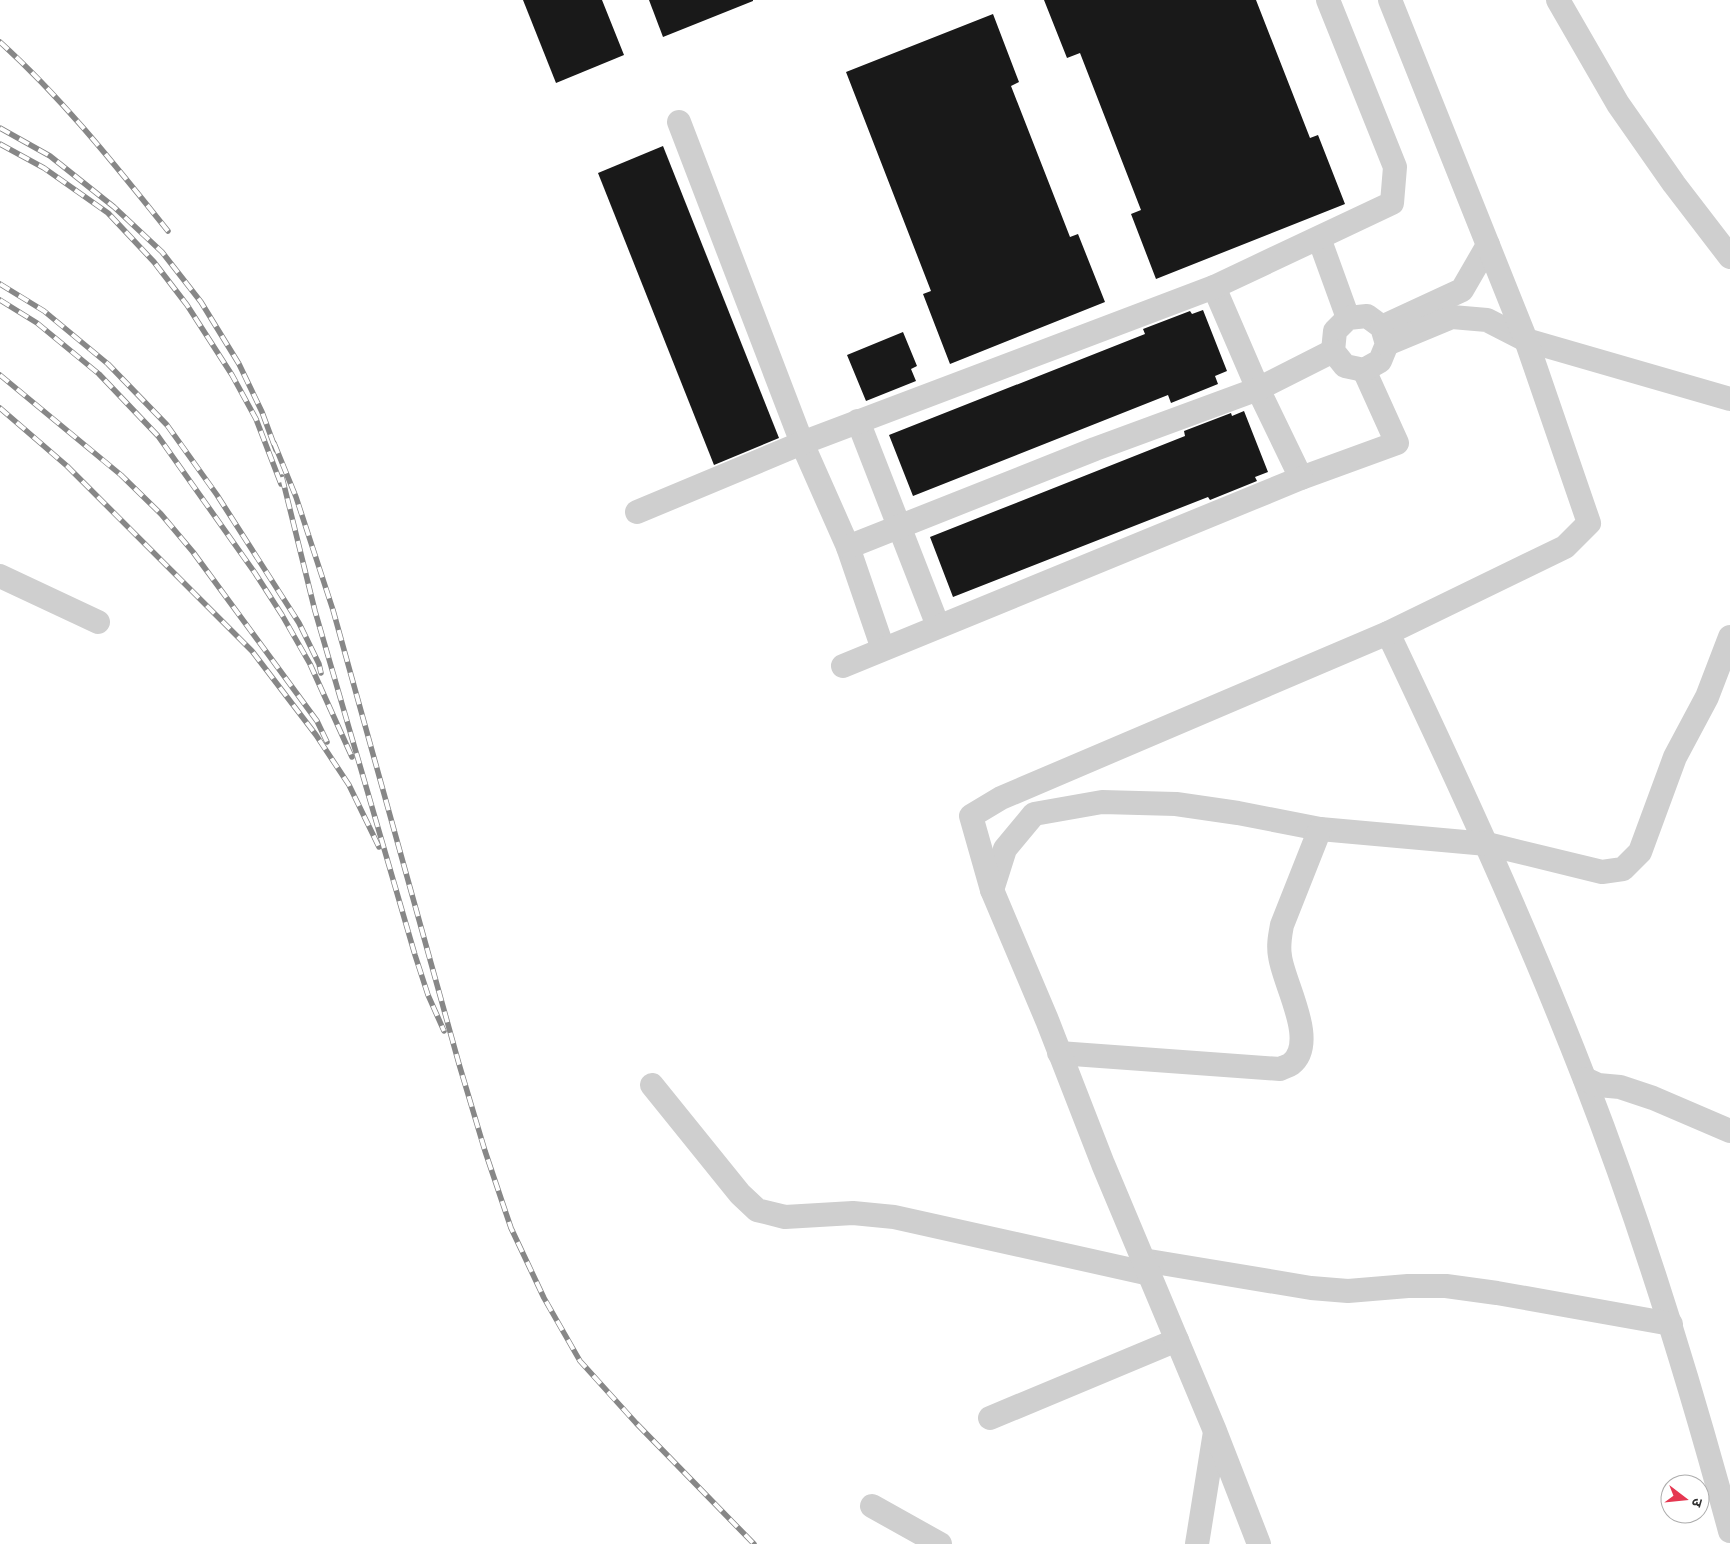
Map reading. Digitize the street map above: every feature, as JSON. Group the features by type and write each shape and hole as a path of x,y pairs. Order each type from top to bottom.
{"street":[{"path":"637,512 802,442 1214,287 1392,203 1395,167 1328,0"},
{"path":"1259,1544 1216,1431 1103,1164 1060,1052 992,890 971,816 1001,798 1388,633 1565,547 1589,523 1526,340 1390,0"},
{"path":"1558,0 1618,104 1674,184 1730,257"},
{"path":"679,122 802,442 848,547 883,649"},
{"path":"1318,238 1348,318"},
{"path":"1384,335 1462,290 1488,245"},
{"path":"1214,287 1258,389 1301,478"},
{"path":"1367,316 1384,335 1380,361 1364,370 1345,366 1333,350 1335,331 1348,318 1367,316"},
{"path":"1384,335 1452,317 1487,320 1526,340 1730,399"},
{"path":"848,547 1095,449 1258,389 1333,350"},
{"path":"843,666 1301,478 1397,443 1364,370"},
{"path":"858,422 938,626"},
{"path":"0,576 98,622"},
{"path":"1388,633 1487,844 1585,1079 1671,1324 1708,1448 1730,1531"},
{"path":"992,890 1005,849 1034,814 1102,802 1176,804 1238,813 1320,829 1487,844 1602,872 1623,869 1640,852 1675,757 1707,697 1730,637"},
{"path":"1060,1052 1280,1069 1292,1064 1302,1042 1301,1026 1280,958 1279,942 1282,925 1320,829"},
{"path":"1585,1079 1598,1085 1620,1087 1653,1098 1730,1131"},
{"path":"652,1085 740,1194 757,1210 785,1217 807,1214 853,1213 894,1217 1146,1267 1348,1291 1408,1286 1446,1286 1497,1293 1671,1324"},
{"path":"990,1418 1177,1340"},
{"path":"1197,1544 1216,1431"},
{"path":"872,1506 940,1544"}],"building":[{"path":"523,0 602,0 624,55 556,83"},
{"path":"649,0 753,0 753,1 663,37"},
{"path":"1044,0 1256,0 1310,138 1318,135 1345,204 1156,279 1131,214 1141,210 1080,53 1067,58"},
{"path":"993,14 1019,82 1011,86 1070,237 1078,234 1105,302 950,364 923,294 931,291 846,72"},
{"path":"663,146 779,438 714,465 598,173"},
{"path":"1203,310 1227,371 1215,376 1218,384 1171,403 1168,395 913,496 889,435 1145,334 1143,329 1190,311 1192,314"},
{"path":"903,332 917,366 911,369 916,381 866,401 847,355"},
{"path":"1244,411 1268,472 1255,477 1257,481 1210,500 1208,497 953,597 930,537 1185,436 1184,431 1231,413 1232,416"}],"railway":[{"path":"0,42 67,109 168,231"},
{"path":"0,128 50,156 114,207 162,252 201,302 239,364 262,412 276,450"},
{"path":"0,144 44,168 108,213 154,262 187,305 232,375 256,419 281,484"},
{"path":"0,284 44,311 108,364 167,425 217,495 299,623 319,664 321,673"},
{"path":"0,300 37,323 99,374 158,436 255,573 282,615 310,664 352,757"},
{"path":"0,375 121,475 161,514 193,552 317,721 327,742"},
{"path":"0,408 67,466 252,651 316,735 349,785 379,847"},
{"path":"274,443 296,497 333,610 459,1064 485,1151 511,1228 544,1298 580,1361 636,1423 754,1544"},
{"path":"282,477 315,611 415,955 428,995 444,1031"}]}
